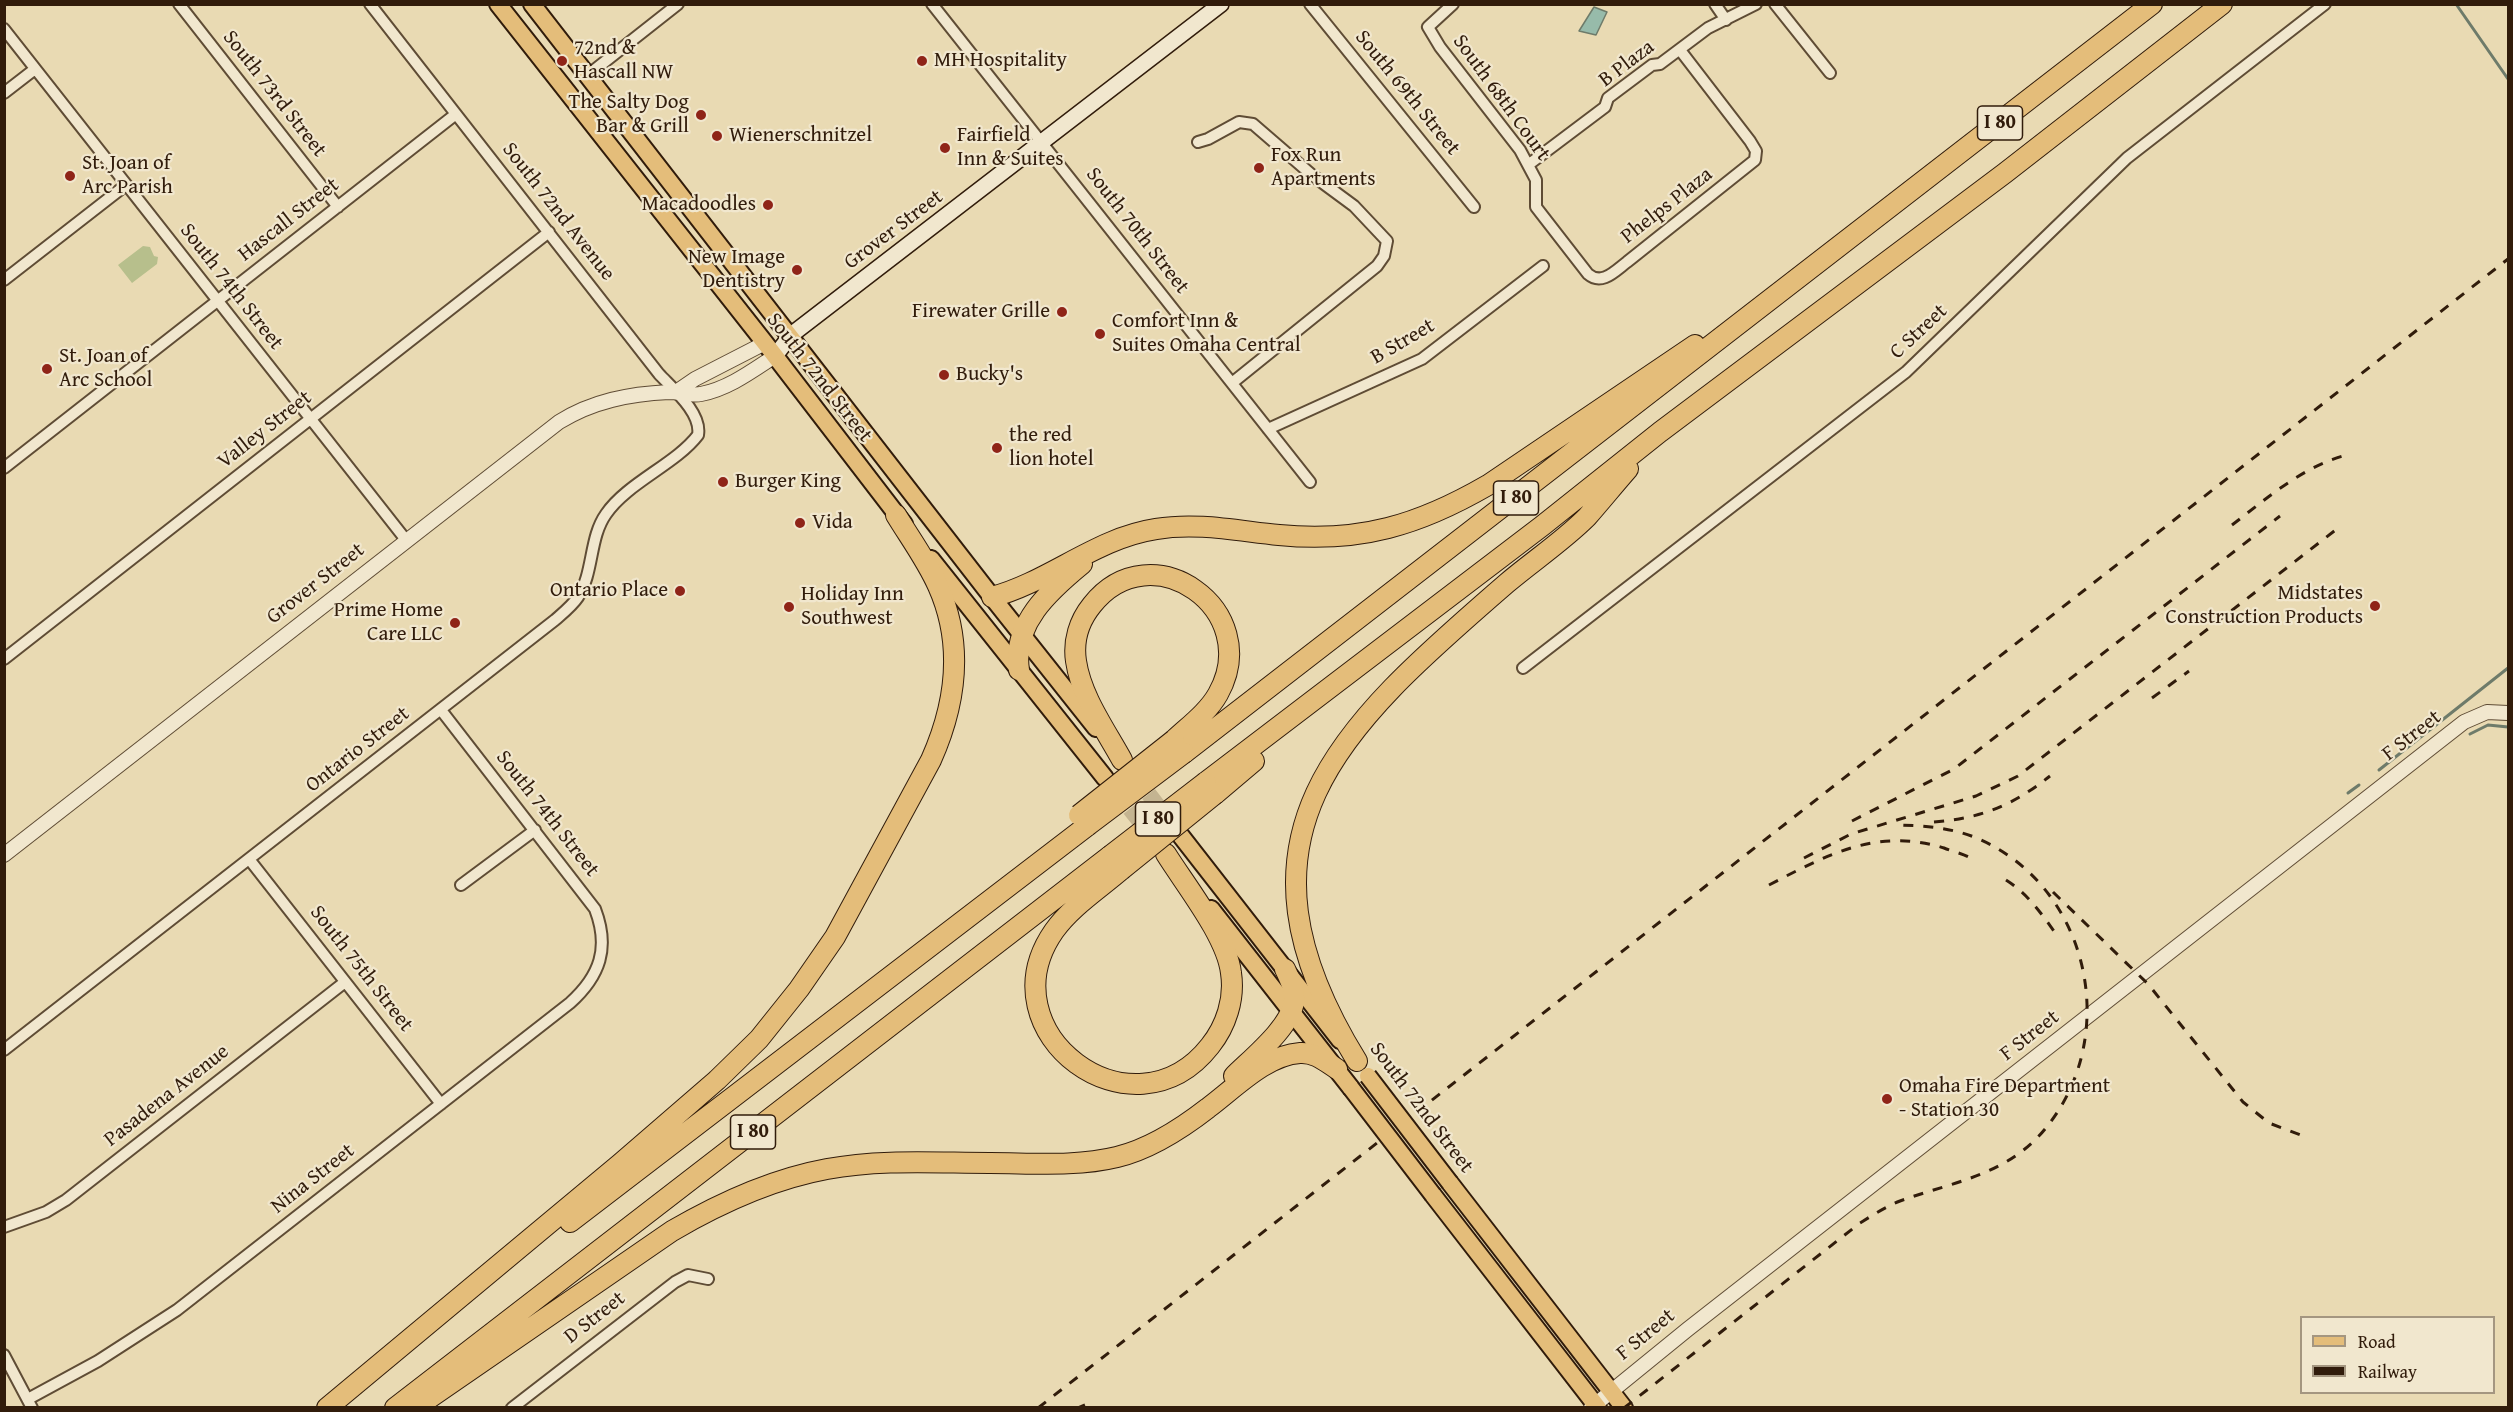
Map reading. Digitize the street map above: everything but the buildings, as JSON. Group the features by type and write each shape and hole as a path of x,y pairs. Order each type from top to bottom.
{"highway":[{"name":"I 80","path":"328,1407 851,1007 1179,746 1848,241 2152,4"},
{"name":"I 80","path":"395,1407 1116,863 1660,432 2005,173 2222,4"},
{"path":"992,597 1012,592 1077,557 1136,533 1173,527 1209,527 1298,537 1345,535 1396,527 1437,513 1488,485 1848,241"},
{"path":"1362,1069 1332,1020 1315,982 1304,946 1296,906 1296,868 1302,829 1322,777 1346,740 1413,669 1494,595 1586,518 1660,432"},
{"path":"328,1407 717,1080 779,1015 835,938 931,760 941,739 953,693 954,646 943,600 929,568 896,515"},
{"path":"1019,670 1018,649 1021,634 1044,600 1103,547"},
{"path":"1123,761 1086,694 1076,665 1075,649 1078,633 1090,607 1108,589 1132,578 1158,576 1188,585 1202,594 1214,607 1226,630 1229,656 1221,687 1179,746"},
{"path":"1116,863 1055,929 1038,967 1037,1000 1048,1033 1074,1064 1096,1077 1112,1082 1147,1083 1172,1076 1200,1057 1221,1029 1231,997 1231,973 1224,949 1164,852"},
{"path":"1149,1146 1234,1075 1272,1038 1291,1012 1294,1002 1292,984 1285,969"},
{"path":"415,1407 672,1231 713,1208 759,1188 804,1174 854,1165 1083,1162 1118,1157 1149,1146 1176,1130 1248,1078 1281,1058 1303,1053 1311,1054 1337,1070"}],"main road":[{"name":"South 72nd Street","path":"498,4 770,350 896,515 1105,778"},
{"name":"South 72nd Street","path":"532,4 992,597 1123,761"},
{"name":"Grover Street","path":"770,350 1221,4"},
{"path":"552,73 576,77 588,75"},
{"name":"South 72nd Street","path":"1181,836 1624,1407"},
{"name":"South 72nd Street","path":"1164,852 1337,1070 1595,1406"}],"street":[{"name":"South 73rd Street","path":"179,4 338,207"},
{"name":"South 72nd Avenue","path":"370,4 692,412 699,428 696,438 687,445"},
{"path":"588,75 678,4"},
{"name":"South 70th Street","path":"932,4 1310,482"},
{"name":"South 69th Street","path":"1310,4 1474,207"},
{"name":"South 68th Court","path":"1453,4 1428,27 1440,47 1520,150 1536,180 1536,207 1588,274 1597,279"},
{"path":"1715,4 1726,20"},
{"name":"B Plaza","path":"1528,165 1605,107 1608,98 1652,65 1660,64 1708,28 1756,4"},
{"path":"1775,4 1830,73"},
{"name":"C Street","path":"1523,668 1906,372 2127,158 2325,4"},
{"name":"South 74th Street","path":"4,29 406,540"},
{"name":"Phelps Plaza","path":"1597,279 1605,278 1627,262 1753,163 1756,156 1750,141 1680,50"},
{"path":"4,93 35,69"},
{"name":"Hascall Street","path":"4,468 456,114"},
{"path":"1198,142 1208,139 1226,127 1244,122 1253,124 1362,213 1387,241 1384,256 1377,266 1232,383"},
{"path":"4,280 126,185"},
{"name":"Valley Street","path":"4,658 549,232"},
{"name":"B Street","path":"1268,429 1422,359 1543,266"},
{"name":"Grover Street","path":"4,855 546,430 572,414 626,396 676,392 691,395 703,394 736,380 770,350"},
{"name":"Ontario Street","path":"4,1050 555,620 575,601 584,585 599,526 608,511 687,445"},
{"name":"South 74th Street","path":"441,710 595,909 601,929 601,952"},
{"name":"F Street","path":"1595,1406 1688,1329 2464,722 2479,714 2505,712"},
{"path":"461,885 535,830"},
{"name":"South 75th Street","path":"249,859 441,1104"},
{"name":"Nina Street","path":"30,1403 177,1310 441,1104 583,991 595,974 601,952"},
{"name":"Pasadena Avenue","path":"4,1227 46,1212 66,1200 345,982"},
{"name":"D Street","path":"512,1407 675,1282 688,1275 708,1279"},
{"path":"4,1354 30,1403"}],"green space":[{"path":"143,246 150,247 154,256 158,257 157,264 132,283 118,265"}],"shaded area":[{"path":"1594,7 1607,12 1596,35 1579,31"}],"waterway":[{"path":"2456,4 2508,79"},
{"path":"2379,770 2508,668"},
{"path":"2470,734 2488,725 2508,727"},
{"path":"2348,793 2359,785"}],"tunnel":[{"path":"1134,775 1171,823"},
{"path":"1115,790 1153,838"}],"railway":[{"path":"1038,1408 2508,259"},
{"path":"2232,525 2298,476 2343,456"},
{"path":"1852,821 1954,769 2280,516"},
{"path":"1804,858 1851,834 1976,796 2018,776 2342,525"},
{"path":"2152,698 2189,671"},
{"path":"1934,822 1982,814 1996,809 2023,795 2050,776"},
{"path":"1624,1408 1860,1223 1900,1201 1990,1170 2023,1150 2038,1137 2065,1100 2081,1059 2087,1016 2084,973 2071,932 2049,894 2018,863 1979,839 1950,830 1900,825"},
{"path":"1769,885 1832,855 1853,847 1874,843 1920,842 1944,848 1974,860"},
{"path":"2006,880 2028,898 2056,934"},
{"path":"2053,892 2148,984 2243,1102 2269,1123 2306,1137"},
{"path":"1078,1408 1085,1405"}],"place":[{"name":"72nd & Hascall NW","path":"562,61"},
{"name":"MH Hospitality","path":"922,61"},
{"name":"The Salty Dog Bar & Grill","path":"701,115"},
{"name":"Wienerschnitzel","path":"717,136"},
{"name":"Fairfield Inn & Suites","path":"945,148"},
{"name":"Fox Run Apartments","path":"1259,168"},
{"name":"St. Joan of Arc Parish","path":"70,176"},
{"name":"Macadoodles","path":"768,205"},
{"name":"New Image Dentistry","path":"797,270"},
{"name":"Firewater Grille","path":"1062,312"},
{"name":"Comfort Inn & Suites Omaha Central","path":"1100,334"},
{"name":"St. Joan of Arc School","path":"47,369"},
{"name":"Bucky's","path":"944,375"},
{"name":"the red lion hotel","path":"997,448"},
{"name":"Burger King","path":"723,482"},
{"name":"Vida","path":"800,523"},
{"name":"Ontario Place","path":"680,591"},
{"name":"Midstates Construction Products","path":"2375,606"},
{"name":"Holiday Inn Southwest","path":"789,607"},
{"name":"Prime Home Care LLC","path":"455,623"},
{"name":"Omaha Fire Department - Station 30","path":"1887,1099"}]}
